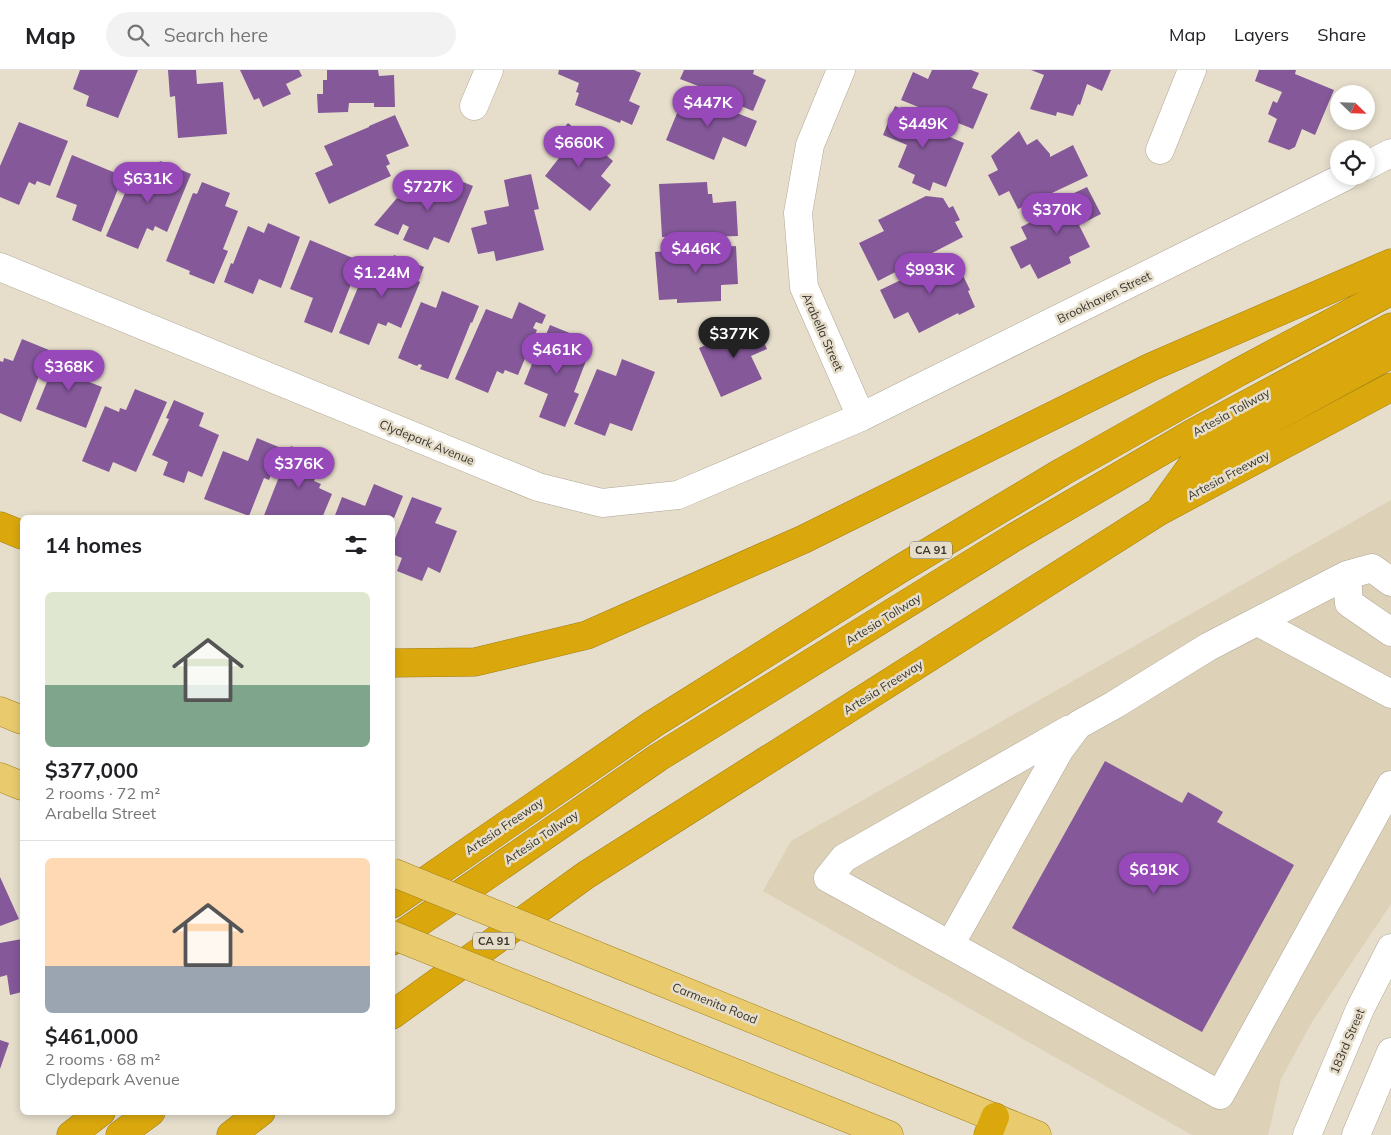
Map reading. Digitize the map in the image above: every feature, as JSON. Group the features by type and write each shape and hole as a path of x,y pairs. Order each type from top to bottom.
{"highway":[{"path":"395,664 475,662 587,635 804,539 1150,367 1391,263"},
{"name":"Artesia Freeway","path":"395,902 653,724 900,569 1062,472 1239,372 1391,291"},
{"name":"Artesia Tollway","path":"395,938 659,757 1014,538 1193,433 1391,327"},
{"name":"Artesia Tollway","path":"1158,512 1196,461 1391,354"},
{"name":"Artesia Freeway","path":"395,1013 586,876 1158,512 1391,388"},
{"path":"0,526 20,534"},
{"path":"71,1135 97,1115"},
{"path":"120,1135 147,1115"},
{"path":"231,1135 258,1115"}],"main road":[{"path":"0,711 20,719"},
{"path":"0,777 20,785"},
{"name":"Carmenita Road","path":"395,873 593,954 991,1126 1038,1135"},
{"path":"395,936 889,1135"}],"street":[{"path":"474,106 489,70"},
{"name":"Arabella Street","path":"841,70 810,144 798,213 804,287 861,417"},
{"path":"1160,150 1192,70"},
{"path":"1375,161 1391,153"},
{"name":"Brookhaven Street","path":"861,417 1330,184"},
{"name":"Clydepark Avenue","path":"0,266 538,487 602,503 678,495 861,417"},
{"path":"1391,582 1372,568 1347,575 1208,647 1114,705 844,858 828,878 1220,1095 1391,785"},
{"path":"1347,575 1349,603 1391,632"},
{"path":"1258,622 1391,694"},
{"path":"950,945 1060,749 1078,725"},
{"name":"183rd Street","path":"1307,1135 1360,1009 1391,948"},
{"path":"1356,1135 1391,1052"}],"shaded area":[{"path":"1391,500 1391,904 1312,1022 1281,1079 1268,1135 1192,1135 763,891 791,841"}],"building":[{"path":"80,70 138,70 118,118 86,106 89,96 73,89"},
{"path":"168,70 196,70 197,84 223,82 227,134 178,138 175,96 170,97"},
{"path":"240,70 299,70 302,76 286,84 291,94 263,107 259,98 254,100"},
{"path":"327,70 378,70 379,76 394,75 395,107 374,107 374,103 349,103 348,112 318,113 317,94 323,94 323,80 327,80"},
{"path":"559,70 634,70 641,73 629,101 640,106 632,125 621,120 620,123 575,105 579,93 576,92 579,83 558,74"},
{"path":"684,70 754,70 753,74 766,80 753,111 736,104 737,101 680,79"},
{"path":"932,70 971,70 979,73 972,88 988,94 973,129 901,100 913,72 928,79"},
{"path":"1031,70 1111,70 1102,91 1087,84 1080,105 1078,104 1073,116 1057,112 1056,116 1030,109 1044,75"},
{"path":"1259,70 1296,70 1295,74 1330,88 1330,99 1315,135 1302,129 1295,147 1289,150 1268,142 1277,119 1268,114 1273,101 1277,103 1282,92 1255,81"},
{"path":"684,96 722,112 724,108 757,121 746,147 723,137 714,160 666,140"},
{"path":"895,106 928,120 926,127 964,143 946,187 933,182 930,191 912,183 915,175 898,167 907,145 883,135"},
{"path":"395,115 409,146 386,155 390,164 386,166 391,176 329,204 315,173 333,165 324,146"},
{"path":"19,122 68,141 50,186 37,181 35,185 29,182 19,205 0,197 0,166"},
{"path":"568,123 613,161 601,176 611,185 590,211 545,176 559,158 548,148"},
{"path":"1019,131 1027,145 1037,139 1050,154 1050,157 1073,145 1088,176 1018,209 1009,191 999,196 988,175 998,170 991,156"},
{"path":"72,155 123,176 101,232 72,220 77,205 56,197"},
{"path":"160,161 191,174 167,232 155,226 153,231 147,228 138,249 106,236 137,166 155,174"},
{"path":"531,174 539,209 534,210 544,250 496,261 494,251 478,254 471,228 487,224 484,211 509,206 504,180"},
{"path":"446,175 473,186 449,243 434,237 428,250 403,240 409,227 403,224 398,235 374,225 397,198 407,202 417,182 427,186 430,179 442,184"},
{"path":"202,182 230,193 225,206 238,211 223,249 228,251 214,284 189,274 190,271 166,261 193,193 197,194"},
{"path":"707,182 708,194 712,194 713,203 736,201 738,236 662,237 659,184"},
{"path":"1087,187 1101,214 1079,225 1090,247 1069,257 1071,263 1038,279 1030,264 1021,269 1010,247 1027,239 1021,227 1060,207 1057,201"},
{"path":"926,196 943,198 949,208 953,206 960,220 955,222 963,237 878,281 859,243 884,231 878,220"},
{"path":"268,223 300,237 281,288 259,279 253,294 224,282 248,226 264,233"},
{"path":"310,240 360,261 332,333 304,322 313,298 290,289"},
{"path":"736,246 738,284 721,285 721,301 677,303 677,299 659,300 655,252"},
{"path":"394,255 424,267 418,281 420,282 401,328 388,322 386,326 378,323 369,345 339,333 369,261 389,269"},
{"path":"953,255 970,290 968,291 975,307 959,315 958,313 919,333 908,312 894,319 880,290"},
{"path":"442,291 479,306 448,379 420,369 422,365 419,364 417,366 398,358 421,302 436,308"},
{"path":"519,302 546,315 542,324 536,322 533,328 537,330 518,375 505,370 503,374 497,371 488,393 455,379 486,309 512,319"},
{"path":"755,323 767,349 751,356 762,379 721,397 699,348"},
{"path":"550,325 572,334 568,345 589,353 574,392 579,394 565,427 539,417 548,394 524,384 543,336 545,337"},
{"path":"22,339 49,350 21,422 0,413 0,361 3,362 4,358 13,361"},
{"path":"59,352 86,363 79,378 102,387 86,428 36,409"},
{"path":"622,359 655,372 632,431 610,423 605,436 574,424 597,369 616,376"},
{"path":"135,389 167,402 136,472 113,462 109,472 82,461 105,406 119,412 120,408 126,410"},
{"path":"174,400 204,413 199,426 219,435 202,477 188,471 184,483 163,475 168,462 152,455 169,419 166,418"},
{"path":"257,438 281,448 269,480 264,478 249,515 204,499 223,451 248,461"},
{"path":"291,446 323,459 314,481 321,484 319,488 332,494 323,515 264,515"},
{"path":"374,484 403,496 395,516 335,515 342,497 365,506"},
{"path":"412,497 442,508 435,523 457,531 440,573 428,567 422,581 397,571 402,558 395,555 395,539"},
{"path":"1105,761 1182,803 1188,792 1223,812 1217,822 1294,865 1202,1032 1012,928"},
{"path":"0,877 19,919 0,926"},
{"path":"20,939 20,992 10,995 7,975 0,977 0,943"},
{"path":"0,1040 9,1043 0,1069"}]}
